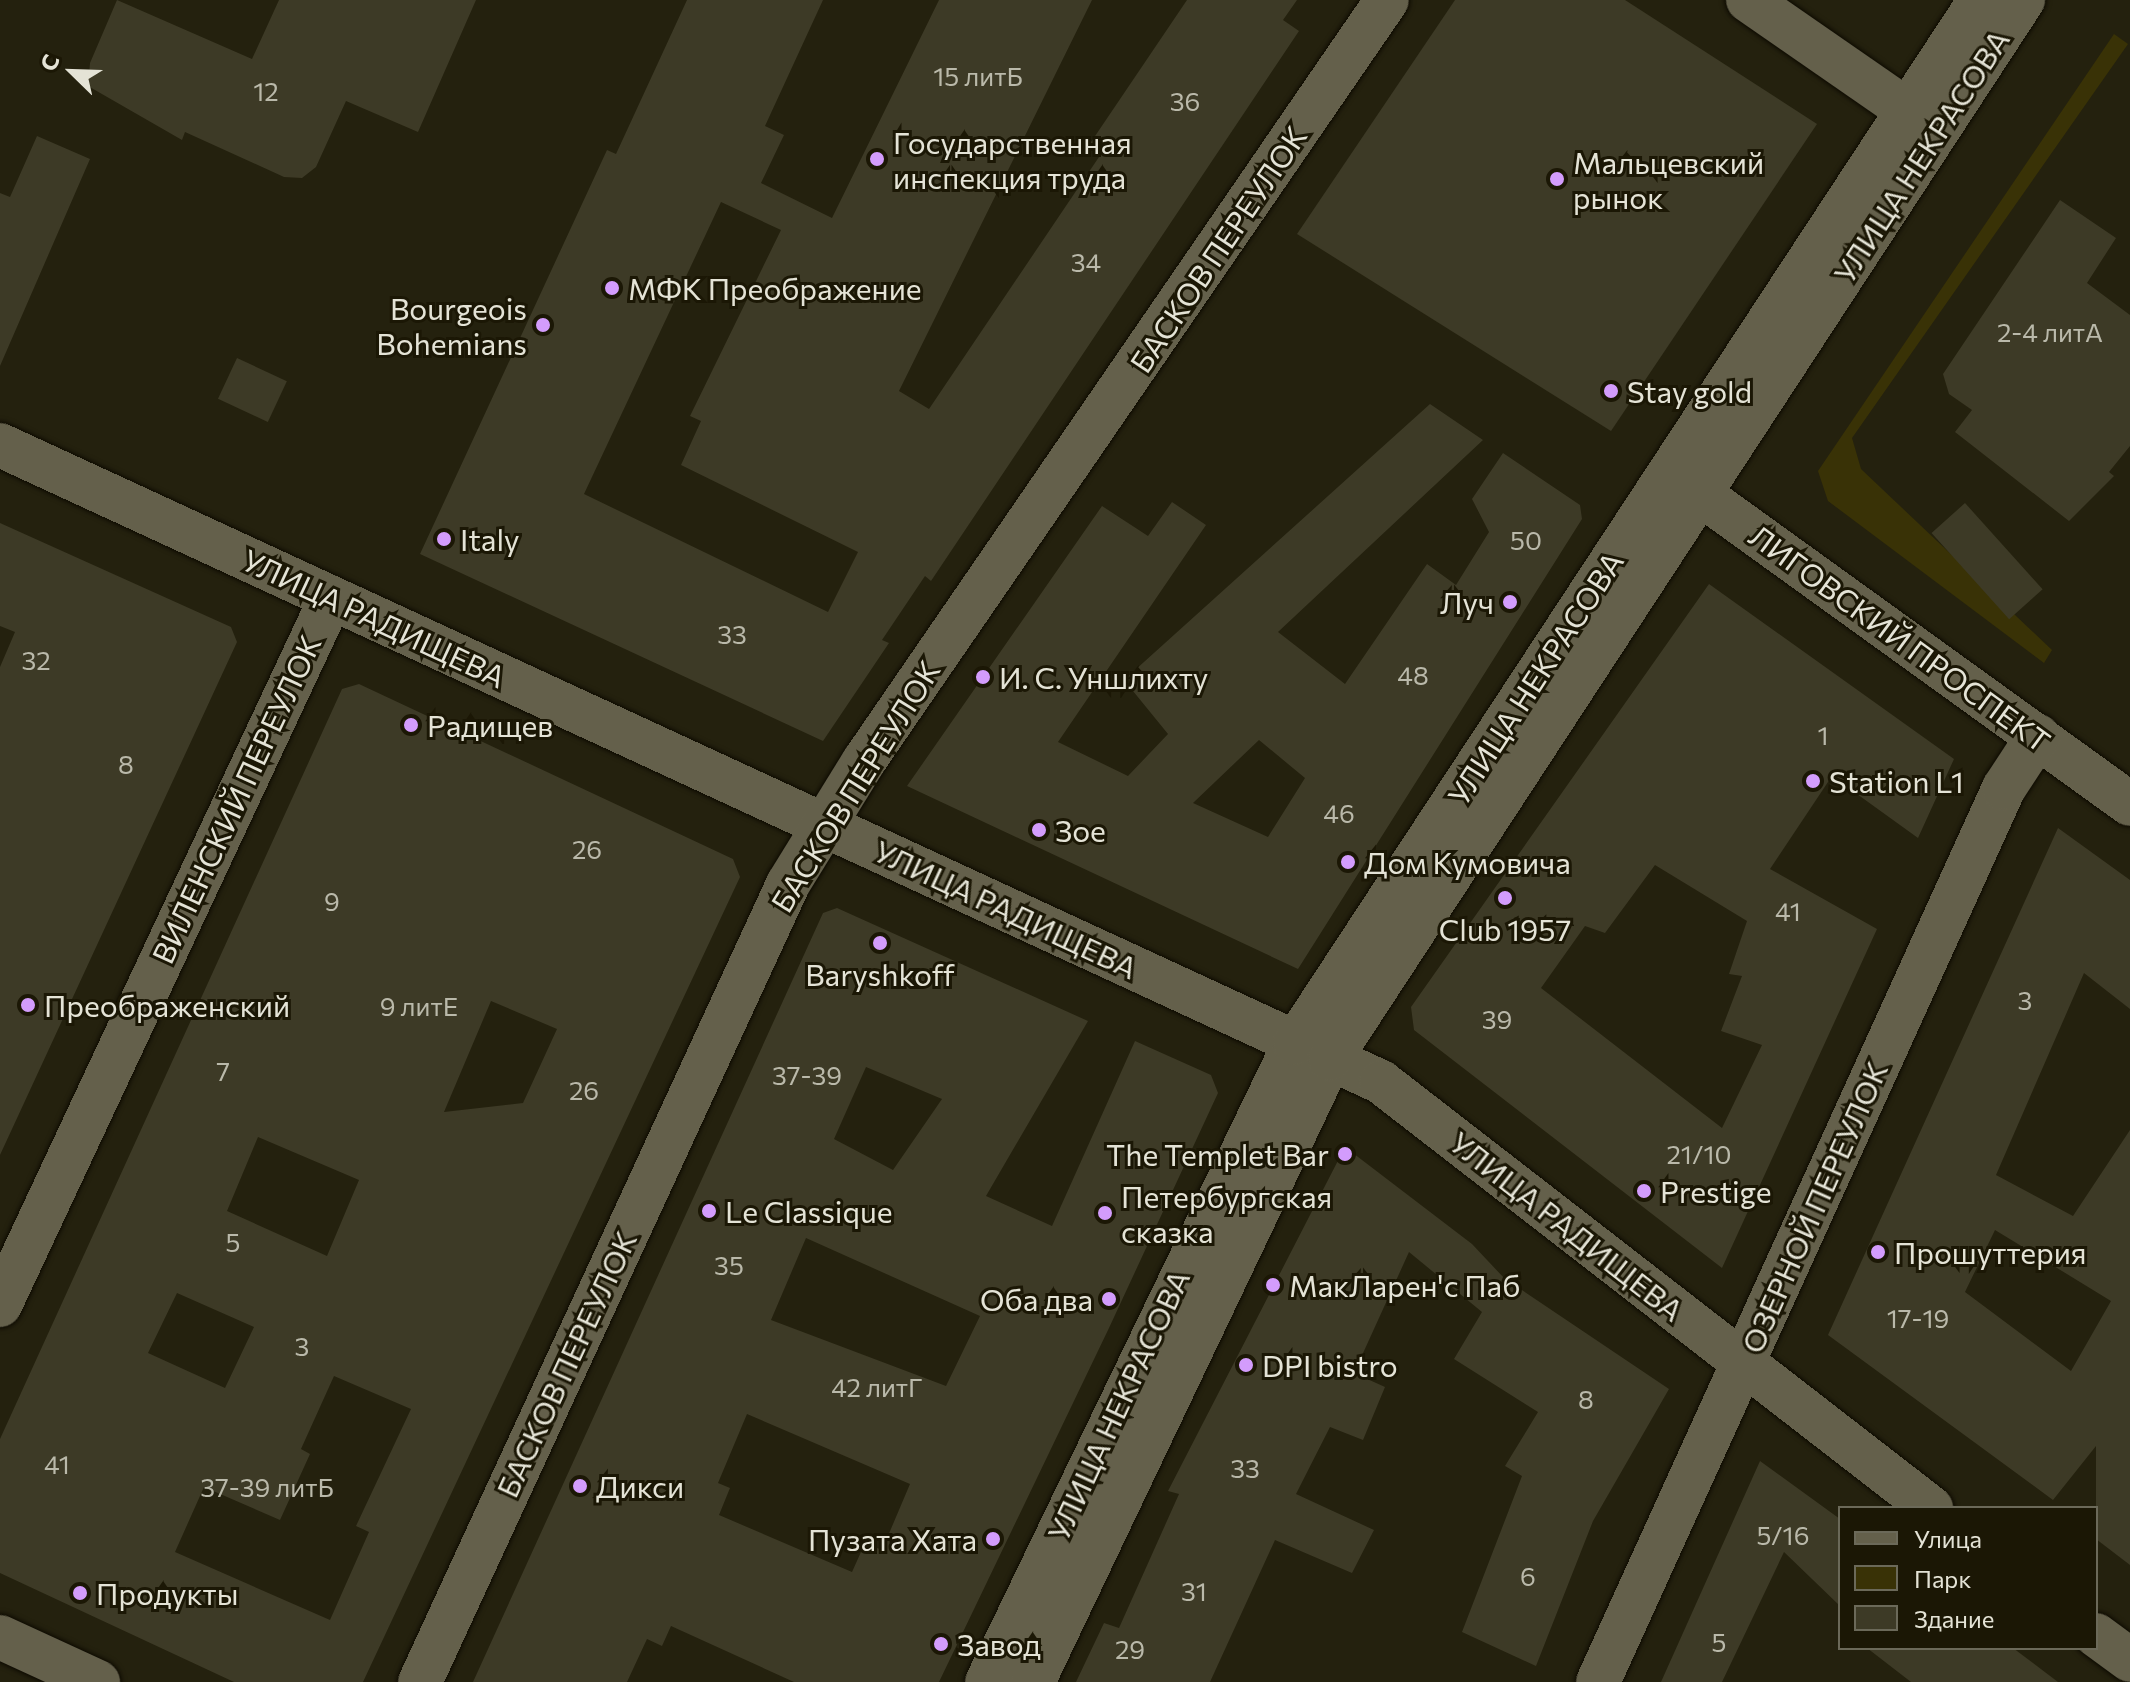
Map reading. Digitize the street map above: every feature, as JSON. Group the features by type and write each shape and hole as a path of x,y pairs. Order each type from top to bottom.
{"street":[{"name":"БАСКОВ ПЕРЕУЛОК","path":"420,1682 781,897 824,825 1387,0"},
{"path":"1748,0 1923,121"},
{"name":"УЛИЦА НЕКРАСОВА","path":"1923,121 1980,0"},
{"name":"УЛИЦА НЕКРАСОВА","path":"987,1682 1313,1051 1923,121 2023,0"},
{"name":"УЛИЦА РАДИЩЕВА","path":"0,445 1381,1082 1928,1506"},
{"name":"ЛИГОВСКИЙ ПРОСПЕКТ","path":"1685,483 2130,804"},
{"name":"ВИЛЕНСКИЙ ПЕРЕУЛОК","path":"0,1305 331,598"},
{"name":"ОЗЕРНОЙ ПЕРЕУЛОК","path":"1598,1682 2004,788 2038,736"},
{"name":"УЛИЦА НЕКРАСОВА","path":"1033,1682 1313,1051"},
{"path":"2098,1636 2130,1660"},
{"path":"0,1637 98,1682"}],"green space":[{"path":"2114,34 2128,44 1852,438 1861,469 2052,650 2044,663 1828,501 1818,471"}],"building":[{"path":"117,0 252,59 279,0 476,0 418,132 346,101 316,167 302,178 284,177 185,132 182,140 88,86 90,63"},
{"path":"687,0 823,0 765,126 784,135 761,183 832,218 939,0 1092,0 899,391 929,409 1101,154 1089,145 1187,0 1297,0 1283,20 1299,31 931,581 925,576 882,640 889,643 823,741 420,554 607,150 616,154","holes":["721,202 781,230 690,416 701,421 681,465 858,552 828,612 584,494"]},
{"name":"Мальцевский рынок","path":"1455,0 1625,0 1817,124 1611,431 1297,234"},
{"path":"37,136 90,159 0,366 0,193 10,197"},
{"path":"2060,200 2116,238 2087,283 2130,315 2130,446 2109,472 2114,476 2069,521 1955,432 1972,410 1949,394 1943,374"},
{"path":"237,358 287,381 268,422 218,399"},
{"path":"1430,404 1483,440 1278,632 1345,684 1427,564 1456,585 1489,532 1472,499 1503,453 1580,505 1582,519 1298,969 907,786 1102,506 1148,536 1172,502 1206,525 1058,742 1128,776 1168,734 1124,680","holes":["1259,740 1305,778 1268,837 1193,803"]},
{"path":"1965,503 2043,589 2009,619 1932,533"},
{"path":"0,523 231,627 237,642 0,1155 0,667 15,632 0,626"},
{"path":"1709,584 1954,759 1918,838 1832,776 1770,869 1877,929 1722,1268 1414,1030 1411,1007","holes":["1655,865 1747,921 1729,974 1742,976 1721,1031 1762,1045 1722,1128 1541,988 1585,926 1605,933"]},
{"path":"359,684 733,859 740,877 363,1682 234,1682 0,1573 0,1439 342,689","holes":["491,1001 557,1029 523,1103 444,1112","258,1137 359,1180 327,1256 227,1211","177,1293 254,1327 225,1388 148,1353","334,1376 411,1409 356,1526 369,1532 330,1620 175,1552 204,1487 280,1520 310,1454 301,1449"]},
{"path":"2058,828 2130,880 2130,1009 2084,973 1996,1175 2073,1216 2130,1130 2130,1565 2098,1541 2096,1446 2053,1500 1828,1335","holes":["1995,1230 2111,1301 2071,1371 1965,1292"]},
{"path":"837,908 1088,1021 986,1196 1052,1226 1135,1041 1211,1075 1218,1093 939,1682 794,1682 671,1626 662,1646 647,1639 627,1682 473,1682 823,913","holes":["866,1067 942,1099 893,1170 834,1139","806,1238 980,1316 946,1386 771,1320","747,1414 910,1484 882,1550 865,1543 852,1572 719,1515 730,1488 718,1483"]},
{"path":"1345,1147 1472,1244 1504,1278 1669,1389 1593,1521 1536,1666 1462,1632 1522,1476 1505,1466 1538,1412 1454,1359 1482,1312 1409,1252 1354,1373 1385,1387 1363,1440 1330,1427 1296,1494 1374,1530 1352,1573 1275,1540 1210,1682 1076,1682 1104,1623 1119,1628 1179,1494 1168,1491"},
{"path":"1760,1461 1838,1518 1838,1604 1784,1552 1722,1682 1661,1682"},
{"path":"1870,1650 2016,1650 2058,1682 1911,1682"}],"place":[{"name":"Государственная инспекция труда","path":"877,159"},
{"name":"Мальцевский рынок","path":"1557,179"},
{"name":"МФК Преображение","path":"612,288"},
{"name":"Bourgeois Bohemians","path":"543,325"},
{"name":"Stay gold","path":"1611,391"},
{"name":"Italy","path":"444,539"},
{"name":"Луч","path":"1510,602"},
{"name":"И. С. Уншлихту","path":"983,677"},
{"name":"Радищев","path":"411,725"},
{"name":"Station L1","path":"1813,781"},
{"name":"Зое","path":"1039,830"},
{"name":"Дом Кумовича","path":"1348,862"},
{"name":"Club 1957","path":"1505,898"},
{"name":"Baryshkoff","path":"880,943"},
{"name":"Преображенский","path":"28,1005"},
{"name":"The Templet Bar","path":"1345,1154"},
{"name":"Prestige","path":"1644,1191"},
{"name":"Le Classique","path":"709,1211"},
{"name":"Петербургская сказка","path":"1105,1213"},
{"name":"Прошуттерия","path":"1878,1252"},
{"name":"МакЛарен'с Паб","path":"1273,1285"},
{"name":"Оба два","path":"1109,1299"},
{"name":"DPI bistro","path":"1246,1365"},
{"name":"Дикси","path":"580,1486"},
{"name":"Пузата Хата","path":"993,1539"},
{"name":"Продукты","path":"80,1593"},
{"name":"Завод","path":"941,1644"}]}
